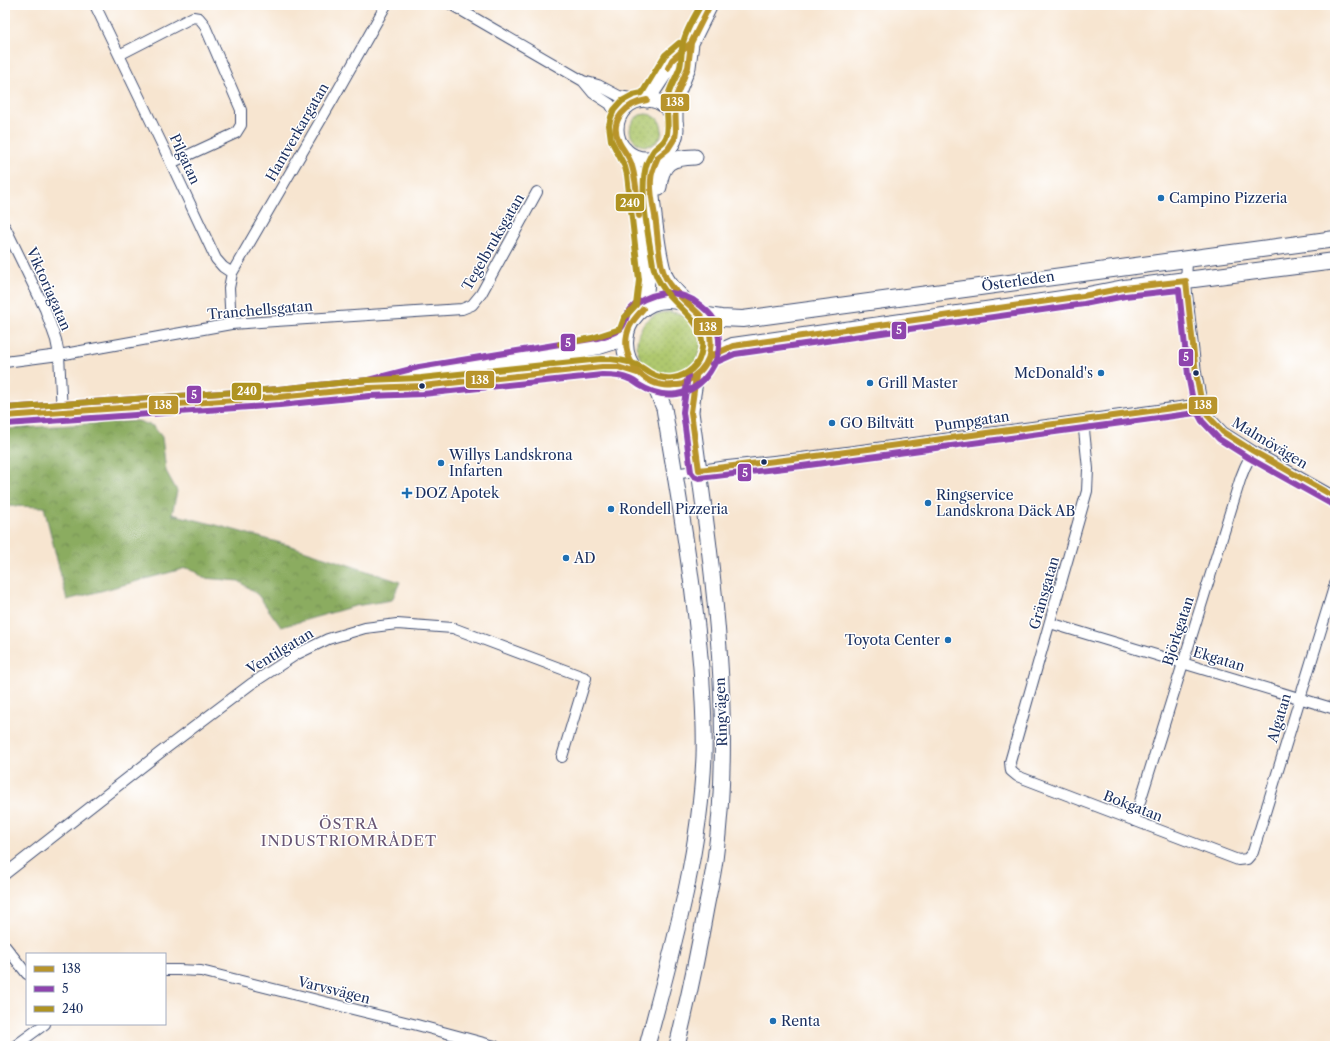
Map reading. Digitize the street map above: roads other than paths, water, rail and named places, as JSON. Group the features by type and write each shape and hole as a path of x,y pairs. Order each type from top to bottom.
{"main road":[{"path":"644,100 666,72 672,60 691,42 710,5"},
{"path":"625,150 633,156 643,159 658,157 667,151 673,142 676,131 675,99 688,67 691,42"},
{"path":"643,308 646,292 646,272 634,170 618,138 617,123 621,114 628,106 637,101 644,100 656,102 664,106 675,121"},
{"path":"658,157 651,178 660,253 665,277 695,311 709,331 711,340 709,358 702,371 687,382 676,386 665,386 654,384 645,380 637,373 629,361 625,348 626,335 630,323 643,308 653,303 665,300 678,301 695,311"},
{"path":"660,253 663,235 659,193 660,176 670,161 680,158 695,157"},
{"name":"Österleden","path":"695,311 721,318 743,319 1335,239"},
{"name":"Österleden","path":"709,358 733,346 1082,296 1124,288 1335,262"},
{"path":"369,388 420,375 599,346 612,342 626,335"},
{"path":"5,416 279,398 369,388 422,386 602,367 618,367 637,373"},
{"name":"Ringvägen","path":"677,1046 697,959 715,860 723,759 718,643 699,470 691,412 696,376"},
{"name":"Ringvägen","path":"647,1046 673,946 693,857 700,812 704,755 698,636 689,563 664,408 654,384"}],"street":[{"name":"Pilgatan","path":"95,5 172,163 216,259 223,267 232,272"},
{"name":"Hantverkargatan","path":"232,272 333,100 386,5"},
{"path":"452,5 583,80 598,85 619,96 644,100"},
{"path":"119,55 193,17 199,18 204,24 240,110 241,125 236,132 172,163"},
{"path":"583,80 593,93 610,104 614,111 617,123"},
{"name":"Tegelbruksgatan","path":"472,305 489,281 537,192"},
{"name":"Viktoriagatan","path":"5,227 45,309 56,340 59,355 62,412"},
{"name":"Malmövägen","path":"1187,260 1186,281 1196,373 1202,404 1209,417 1223,432 1253,451 1335,497"},
{"path":"231,324 229,288 232,272"},
{"name":"Tranchellsgatan","path":"5,362 59,355 231,324 444,311 462,309 472,305"},
{"name":"Pumpgatan","path":"674,474 1202,404"},
{"name":"Gränsgatan","path":"1011,771 1010,762 1087,491 1088,469 1083,420"},
{"name":"Björkgatan","path":"1134,821 1182,663 1245,467 1253,451"},
{"name":"Algatan","path":"1247,859 1253,852 1335,584"},
{"name":"Ekgatan","path":"1050,623 1335,709"},
{"name":"Ventilgatan","path":"5,874 251,684 297,654 328,639 364,628 397,624 453,628 586,678 562,757"},
{"name":"Bokgatan","path":"1011,771 1017,776 1238,860 1247,859"},
{"path":"5,946 26,973"},
{"name":"Varvsvägen","path":"166,970 208,973 496,1046"},
{"path":"15,1046 44,1025"}],"place":[{"name":"Campino Pizzeria","path":"1161,198"},
{"name":"McDonald's","path":"1101,373"},
{"name":"Grill Master","path":"870,383"},
{"name":"GO Biltvätt","path":"832,423"},
{"name":"Willys Landskrona Infarten","path":"441,463"},
{"name":"DOZ Apotek","path":"407,493"},
{"name":"Ringservice Landskrona Däck AB","path":"928,503"},
{"name":"Rondell Pizzeria","path":"611,509"},
{"name":"AD","path":"566,558"},
{"name":"Toyota Center","path":"948,640"},
{"name":"Renta","path":"773,1021"}],"district":[{"name":"ÖSTRA INDUSTRIOMRÅDET","path":"349,832"}]}
